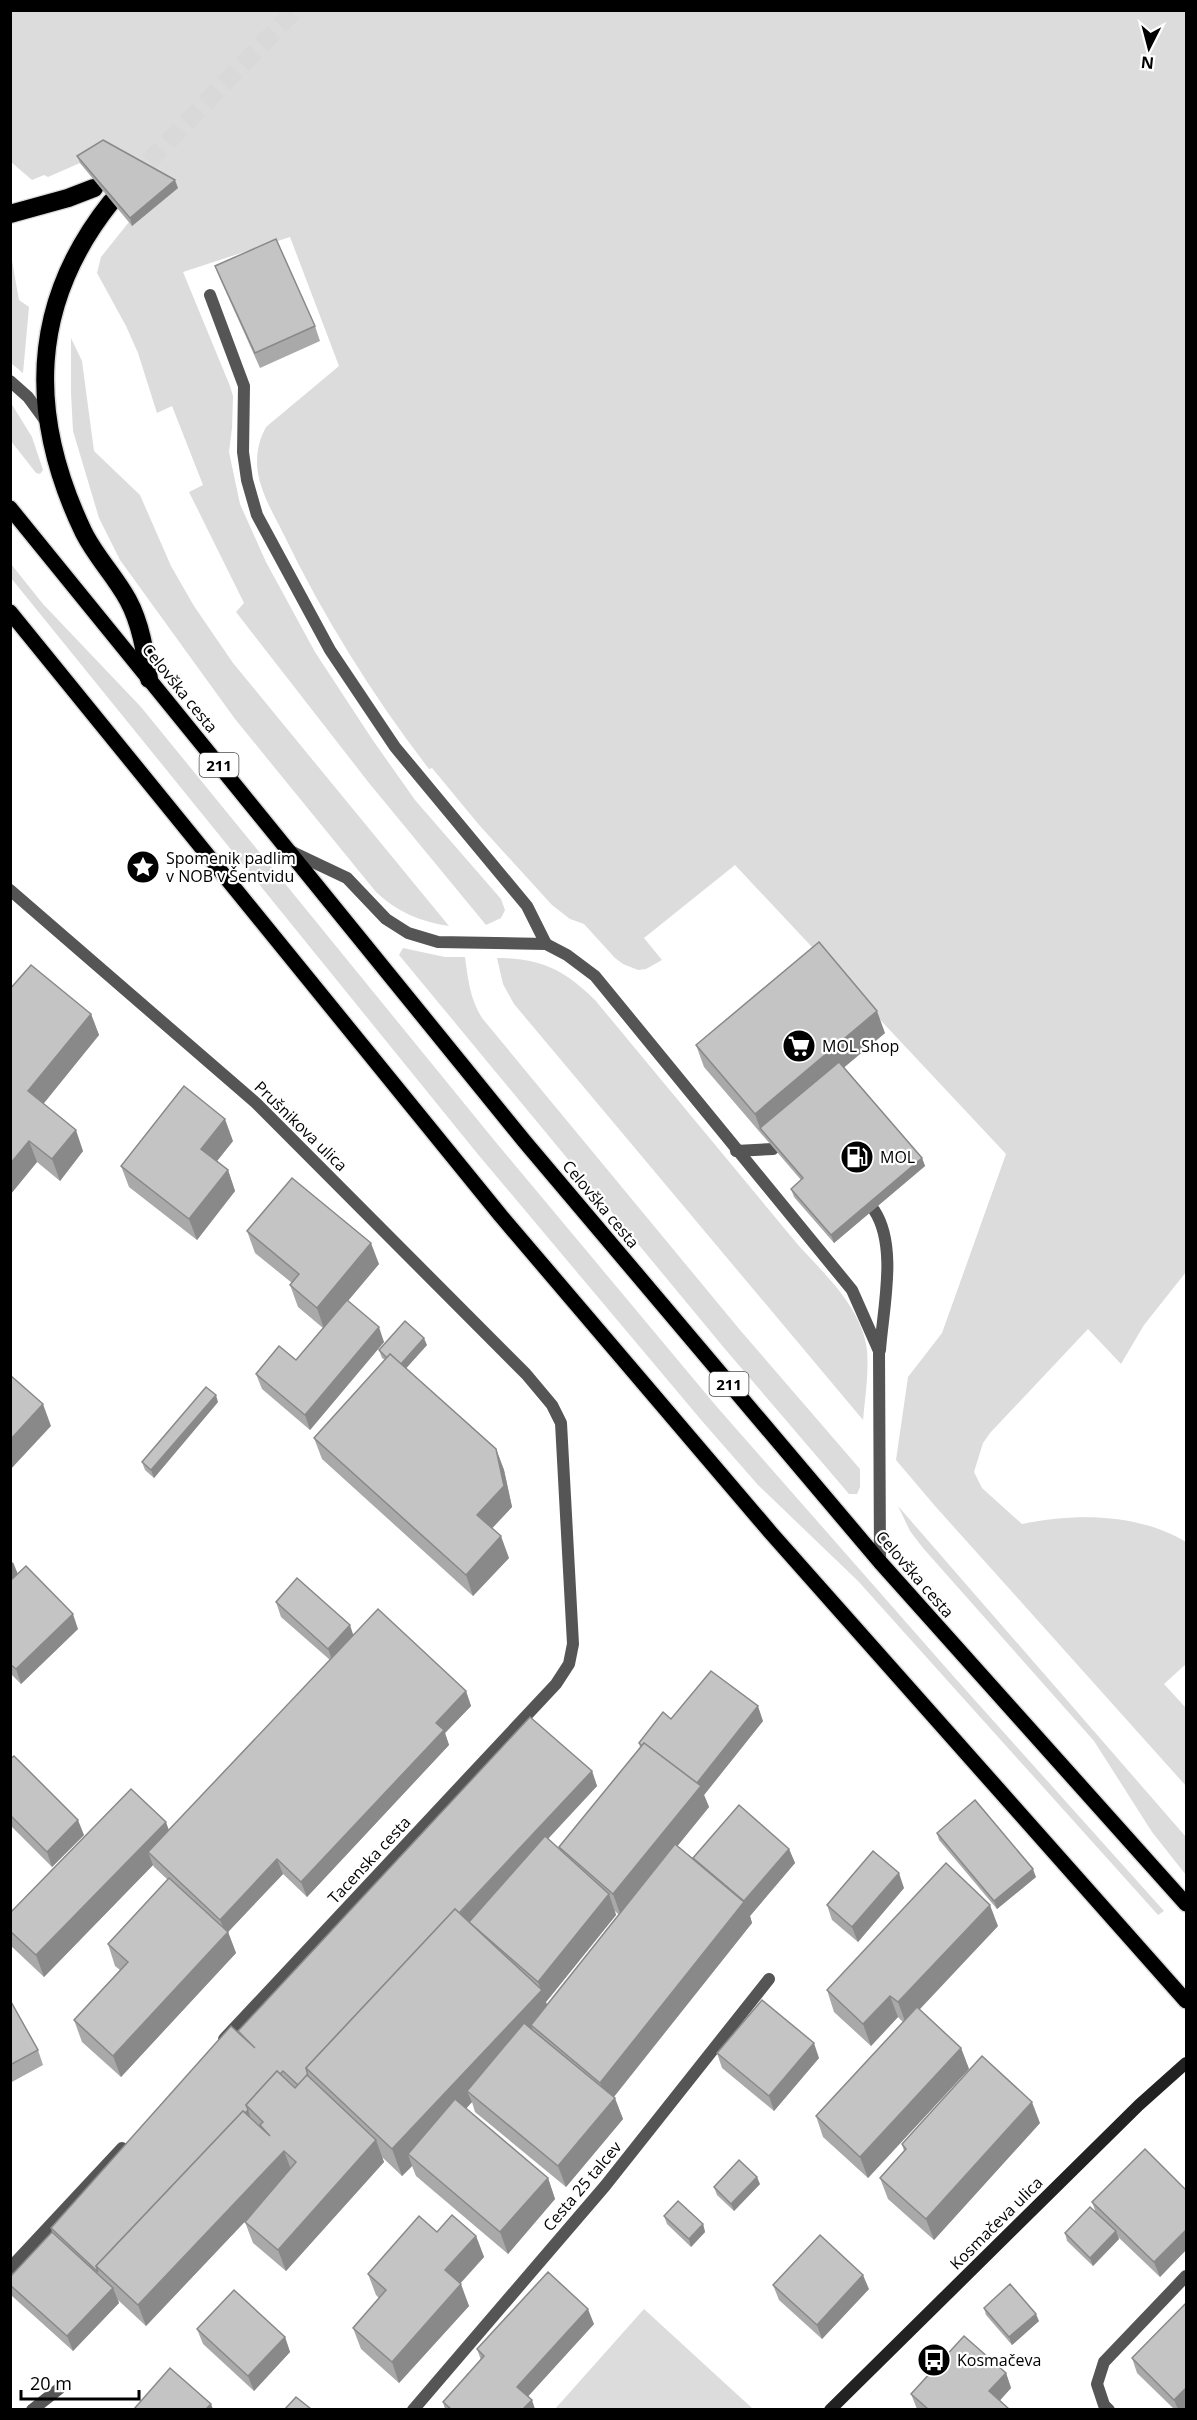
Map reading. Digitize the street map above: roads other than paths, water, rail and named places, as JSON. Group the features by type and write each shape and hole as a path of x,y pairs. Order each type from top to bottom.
{"highway":[{"path":"10,214 68,198 94,188"},
{"path":"111,202 94,224 65,275 50,324 46,350 45,387 54,450 84,532 128,601 142,637 149,679"}],"main road":[{"name":"Celovška cesta","path":"10,508 525,1142 880,1562 1186,1904"},
{"path":"10,612 509,1225 771,1533 1186,2001"},
{"name":"Kosmačeva ulica","path":"830,2409 1130,2113 1186,2063"}],"street":[{"path":"210,295 244,386 243,452 247,480 257,515 330,650 395,747 527,906 546,944"},
{"path":"10,381 28,397 49,426"},
{"path":"288,850 346,878 386,919 408,933 438,942 546,944 567,955 595,976 852,1290 879,1351"},
{"name":"Prušnikova ulica","path":"10,890 256,1103 526,1374 552,1405"},
{"path":"736,1151 773,1149"},
{"path":"874,1210 880,1218 888,1260 879,1351 880,1562"},
{"name":"Tacenska cesta","path":"214,2050 556,1684 569,1664 573,1644 563,1438 561,1423 552,1405"},
{"name":"Cesta 25 talcev","path":"413,2409 605,2186 769,1979"},
{"path":"10,2268 133,2137"},
{"path":"1109,2409 1104,2405 1097,2384 1104,2362 1186,2276"},
{"path":"32,2409 60,2388"}],"tunnel":[{"path":"130,181 295,10"}],"place":[{"name":"Spomenik padlim v NOB v Šentvidu","path":"143,867"},
{"name":"MOL Shop","path":"799,1046"},
{"name":"MOL","path":"857,1157"},
{"name":"Kosmačeva","path":"934,2360"}]}
